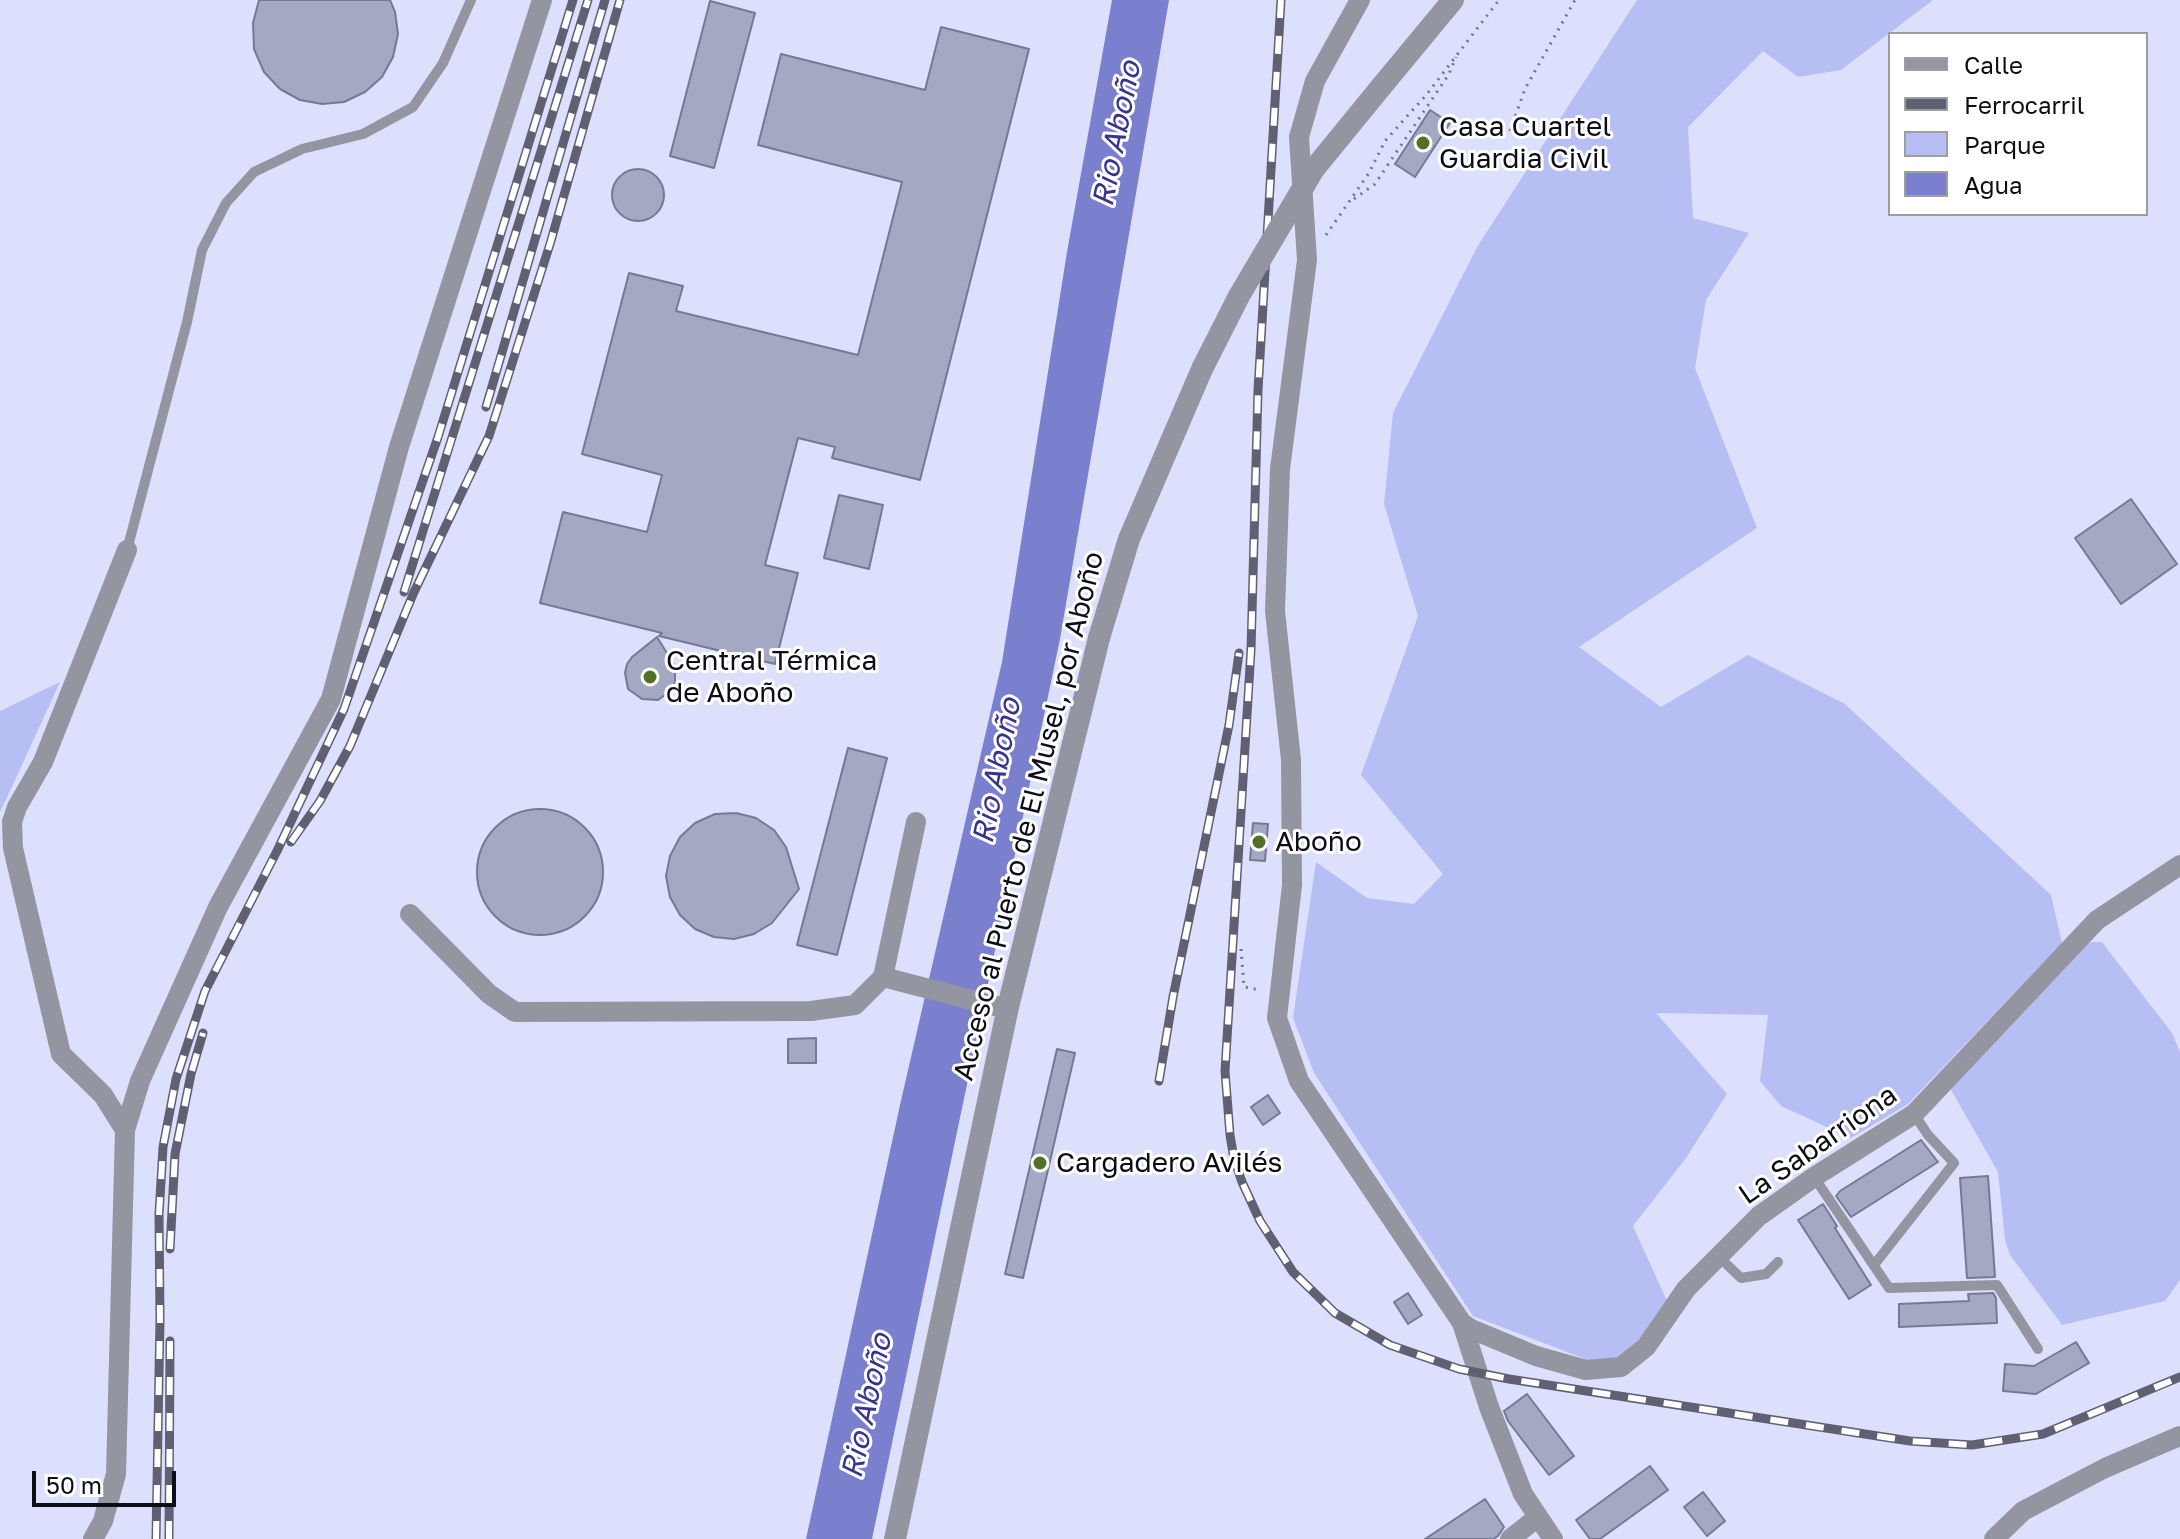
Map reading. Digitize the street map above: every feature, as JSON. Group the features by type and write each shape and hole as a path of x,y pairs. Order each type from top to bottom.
{"street":[{"path":"93,1539 103,1521 116,1474 125,1130 140,1081 218,907 331,699 399,447 542,0"},
{"path":"1360,0 1315,81 1299,137 1307,260 1280,469 1275,611 1291,760 1292,885 1277,1018 1299,1081 1462,1323 1517,1480 1553,1539"},
{"name":"Acceso al Puerto de El Musel, por Aboño","path":"895,1539 1002,1006 1099,638 1129,539 1202,369 1239,296 1314,169 1453,0"},
{"path":"125,1130 103,1095 61,1054 13,848 12,822 17,807 43,762 127,550"},
{"path":"410,914 489,994 515,1012 811,1011 855,1005 883,977 916,822"},
{"name":"La Sabarriona","path":"1462,1323 1548,1360 1586,1370 1621,1367 1646,1347 1686,1289 1759,1216 1914,1114 2097,920 2180,865"},
{"path":"883,977 1002,1006"},
{"path":"1994,1539 2023,1511 2105,1468 2180,1436"},
{"path":"1510,1539 1538,1517"}],"lane":[{"path":"127,550 187,322 202,250 226,203 254,172 302,149 363,134 413,107 443,63 471,0"},
{"path":"1874,1265 1954,1163 1928,1135 1914,1114"},
{"path":"1814,1177 1889,1288 1997,1285 2038,1349"},
{"path":"1718,1256 1741,1278 1766,1274 1778,1262"}],"path":[{"path":"1307,260 1351,201 1385,141 1427,94 1499,0"},
{"path":"1510,131 1525,89 1575,0"},
{"path":"1351,201 1375,184 1449,74 1458,53"},
{"path":"1241,949 1244,987 1279,993"}],"green space":[{"path":"1637,0 1933,0 1841,70 1798,77 1763,51 1688,127 1693,218 1749,233 1706,300 1695,368 1757,528 1579,647 1661,707 1748,655 1845,704 2051,895 2062,943 1908,1104 1851,1138 1781,1106 1760,1081 1768,1015 1656,1013 1727,1094 1686,1158 1633,1226 1667,1301 1640,1341 1614,1360 1588,1360 1473,1316 1314,1073 1293,1018 1316,862 1367,898 1414,904 1443,874 1361,775 1418,616 1384,504 1393,413 1477,247"},
{"path":"60,682 10,791 0,812 0,711"},
{"path":"2089,942 2102,942 2172,1033 2180,1052 2180,1280 2165,1301 2062,1325 2010,1255 2005,1240 1998,1172 1950,1088"}],"water":[{"name":"Rio Aboño","path":"1112,0 1169,0 1060,639 872,1539 806,1539 900,1105 1002,662 1067,252"}],"building":[{"path":"259,0 390,0 398,34 393,57 382,77 365,92 344,102 322,104 300,100 280,89 264,72 254,49 253,23"},
{"path":"710,1 755,13 714,168 670,156"},
{"path":"941,27 1029,49 920,480 832,458 835,447 798,438 765,565 798,573 775,664 540,603 563,512 647,532 662,475 582,454 629,273 683,286 676,311 858,355 902,182 758,145 781,54 925,90"},
{"name":"Casa Cuartel Guardia Civil","path":"1430,110 1450,123 1415,177 1395,164"},
{"path":"638,169 656,177 664,195 656,213 638,221 620,213 612,195 620,177"},
{"path":"839,495 883,505 869,569 824,558"},
{"path":"2131,499 2177,564 2121,604 2075,538"},
{"name":"Central Térmica de Aboño","path":"657,637 675,666 675,682 672,690 658,700 642,699 628,689 627,664"},
{"path":"848,748 887,758 837,955 797,945"},
{"path":"540,809 564,814 584,828 598,848 603,872 598,896 584,916 564,930 540,935 516,930 496,916 482,896 477,872 482,848 496,828 516,814"},
{"path":"736,813 756,818 774,830 786,847 799,889 772,923 754,934 734,939 714,937 695,929 680,915 670,897 666,876 670,856 680,837 695,823 715,814"},
{"name":"Aboño","path":"1253,823 1268,824 1265,861 1250,860"},
{"path":"816,1038 816,1063 788,1063 788,1039"},
{"name":"Cargadero Avilés","path":"1057,1049 1075,1053 1023,1278 1005,1274"},
{"path":"1268,1095 1280,1113 1263,1125 1251,1107"},
{"path":"1921,1140 1938,1162 1851,1217 1836,1196 1840,1191"},
{"path":"1988,1176 1995,1277 1967,1278 1960,1178"},
{"path":"1823,1204 1871,1285 1849,1299 1798,1220"},
{"path":"1408,1293 1422,1315 1408,1324 1394,1302"},
{"path":"1993,1293 1997,1323 1899,1327 1899,1304 1969,1301 1968,1294"},
{"path":"2076,1342 2089,1363 2036,1394 2003,1391 2005,1364 2034,1366"},
{"path":"1527,1394 1574,1456 1549,1475 1508,1421 1504,1411"},
{"path":"1650,1466 1668,1490 1600,1539 1590,1539 1576,1520"},
{"path":"1703,1492 1725,1521 1707,1536 1684,1507"},
{"path":"1485,1499 1504,1527 1498,1536 1493,1539 1425,1539"}],"railway":[{"path":"156,1539 159,1215 163,1147 176,1079 205,991 277,851 344,709 438,437 573,0"},
{"path":"404,592 588,0"},
{"path":"486,407 605,0"},
{"path":"291,842 320,801 350,746 414,592 489,436 550,244 620,0"},
{"path":"1281,0 1258,390 1251,650 1225,1071 1234,1159 1260,1221 1293,1272 1335,1313 1390,1345 1459,1369 1910,1441 1972,1445 2043,1434 2180,1377"},
{"path":"1159,1081 1173,997 1229,725 1239,653"},
{"path":"170,1249 175,1154 191,1074 203,1033"},
{"path":"169,1539 170,1341"}],"place":[{"name":"Casa Cuartel Guardia Civil","path":"1423,143"},
{"name":"Central Térmica de Aboño","path":"650,677"},
{"name":"Aboño","path":"1259,842"},
{"name":"Cargadero Avilés","path":"1040,1163"}]}
